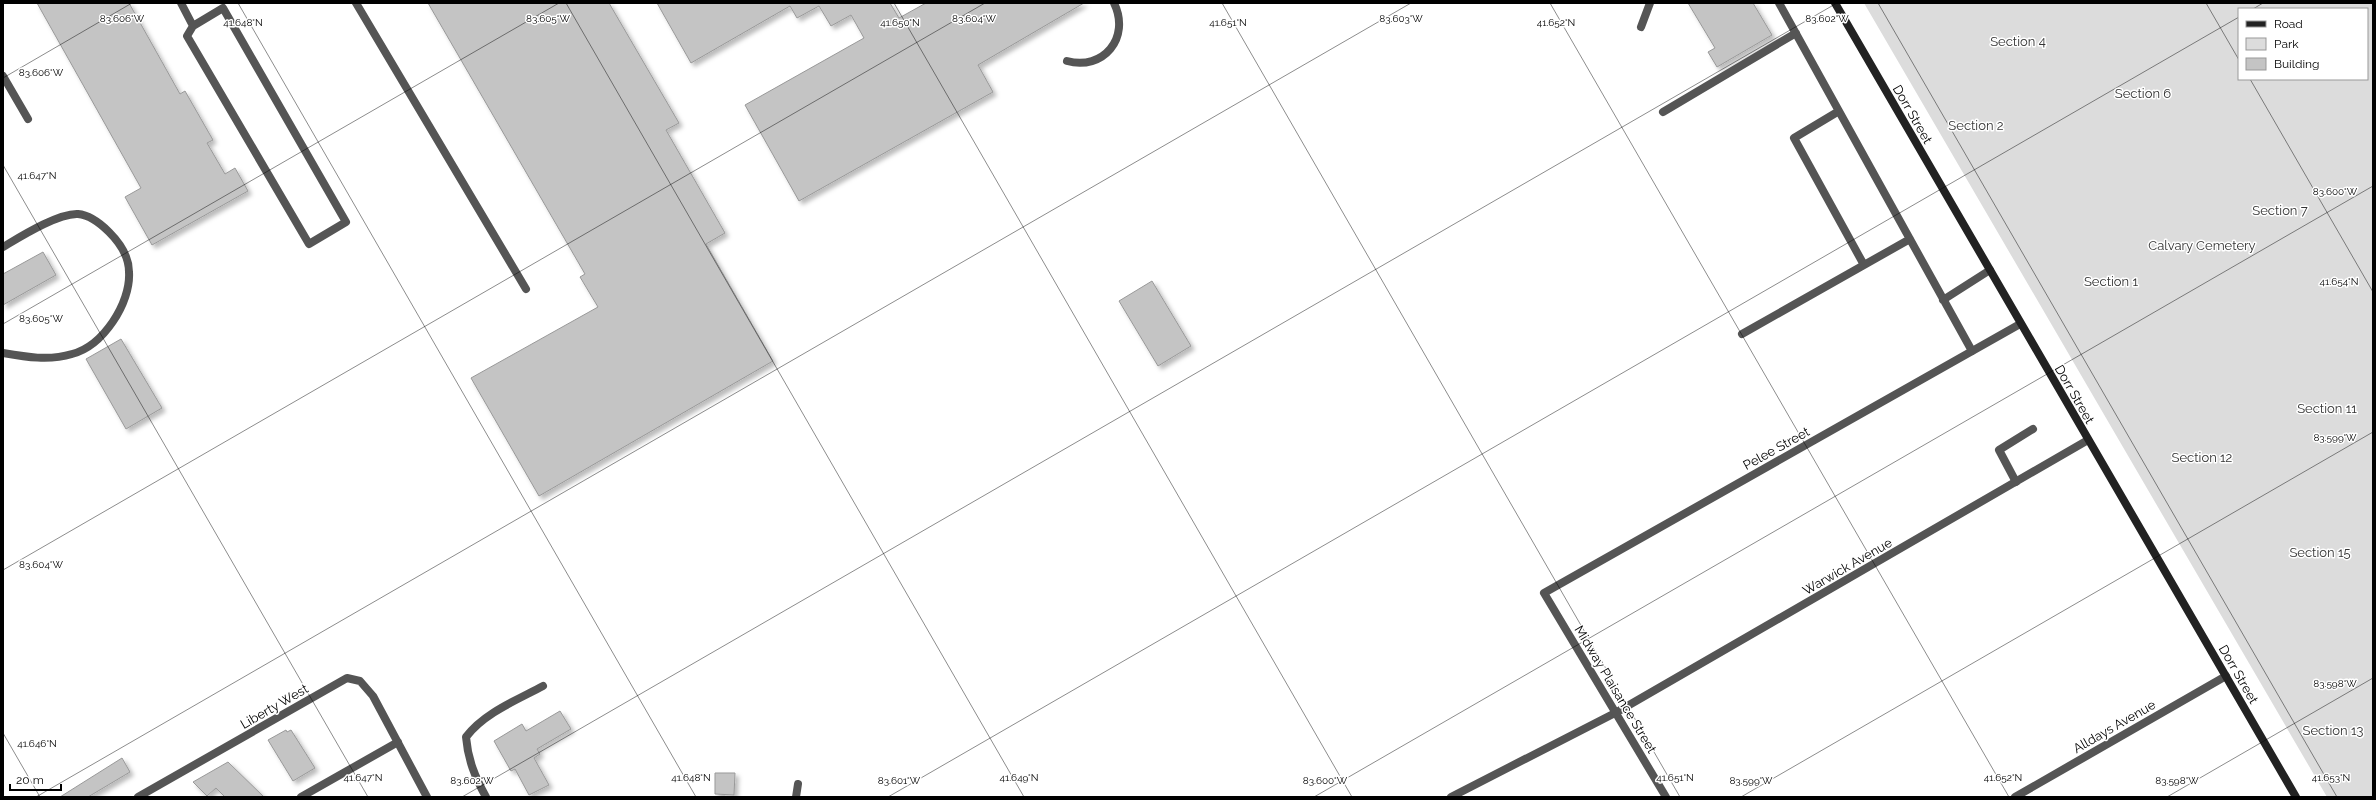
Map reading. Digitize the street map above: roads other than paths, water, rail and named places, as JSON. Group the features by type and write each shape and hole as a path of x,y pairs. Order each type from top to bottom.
{"main road":[{"name":"Dorr Street","path":"1835,3 2296,797"}],"street":[{"path":"181,3 194,26"},
{"path":"356,3 526,289"},
{"path":"1067,61 1079,64 1093,60 1108,51 1118,39 1120,24 1114,3"},
{"path":"1641,27 1650,3"},
{"path":"1779,3 1972,351"},
{"path":"223,8 346,222 308,244 187,36 194,26 223,8"},
{"path":"1663,112 1796,33"},
{"path":"3,76 28,120"},
{"path":"1839,111 1794,138 1864,265"},
{"path":"3,247 56,220 78,214 99,222 114,237 125,253 130,271 128,289 119,311 104,333 89,346 73,354 47,359 3,353"},
{"path":"1742,334 1910,240"},
{"path":"1943,300 1990,270"},
{"name":"Pelee Street","path":"1544,593 2020,324"},
{"path":"2016,482 1999,450 2033,429"},
{"name":"Warwick Avenue","path":"1451,797 1617,712 2088,440"},
{"name":"Midway Plaisance Street","path":"1544,593 1617,712 1666,797"},
{"name":"Alldays Avenue","path":"2015,797 2226,676"},
{"name":"Liberty West","path":"138,797 348,678 360,682 373,696 427,797"},
{"path":"486,797 468,756 466,736 474,726 486,717 542,686"},
{"path":"301,797 398,742"},
{"path":"796,797 798,784"}],"park label":[{"name":"Section 4","path":"2018,41"},
{"name":"Section 6","path":"2143,93"},
{"name":"Section 2","path":"1976,125"},
{"name":"Section 7","path":"2280,210"},
{"name":"Calvary Cemetery","path":"2202,245"},
{"name":"Section 1","path":"2111,281"},
{"name":"Section 11","path":"2327,408"},
{"name":"Section 12","path":"2202,457"},
{"name":"Section 15","path":"2320,552"},
{"name":"Section 13","path":"2333,730"}]}
